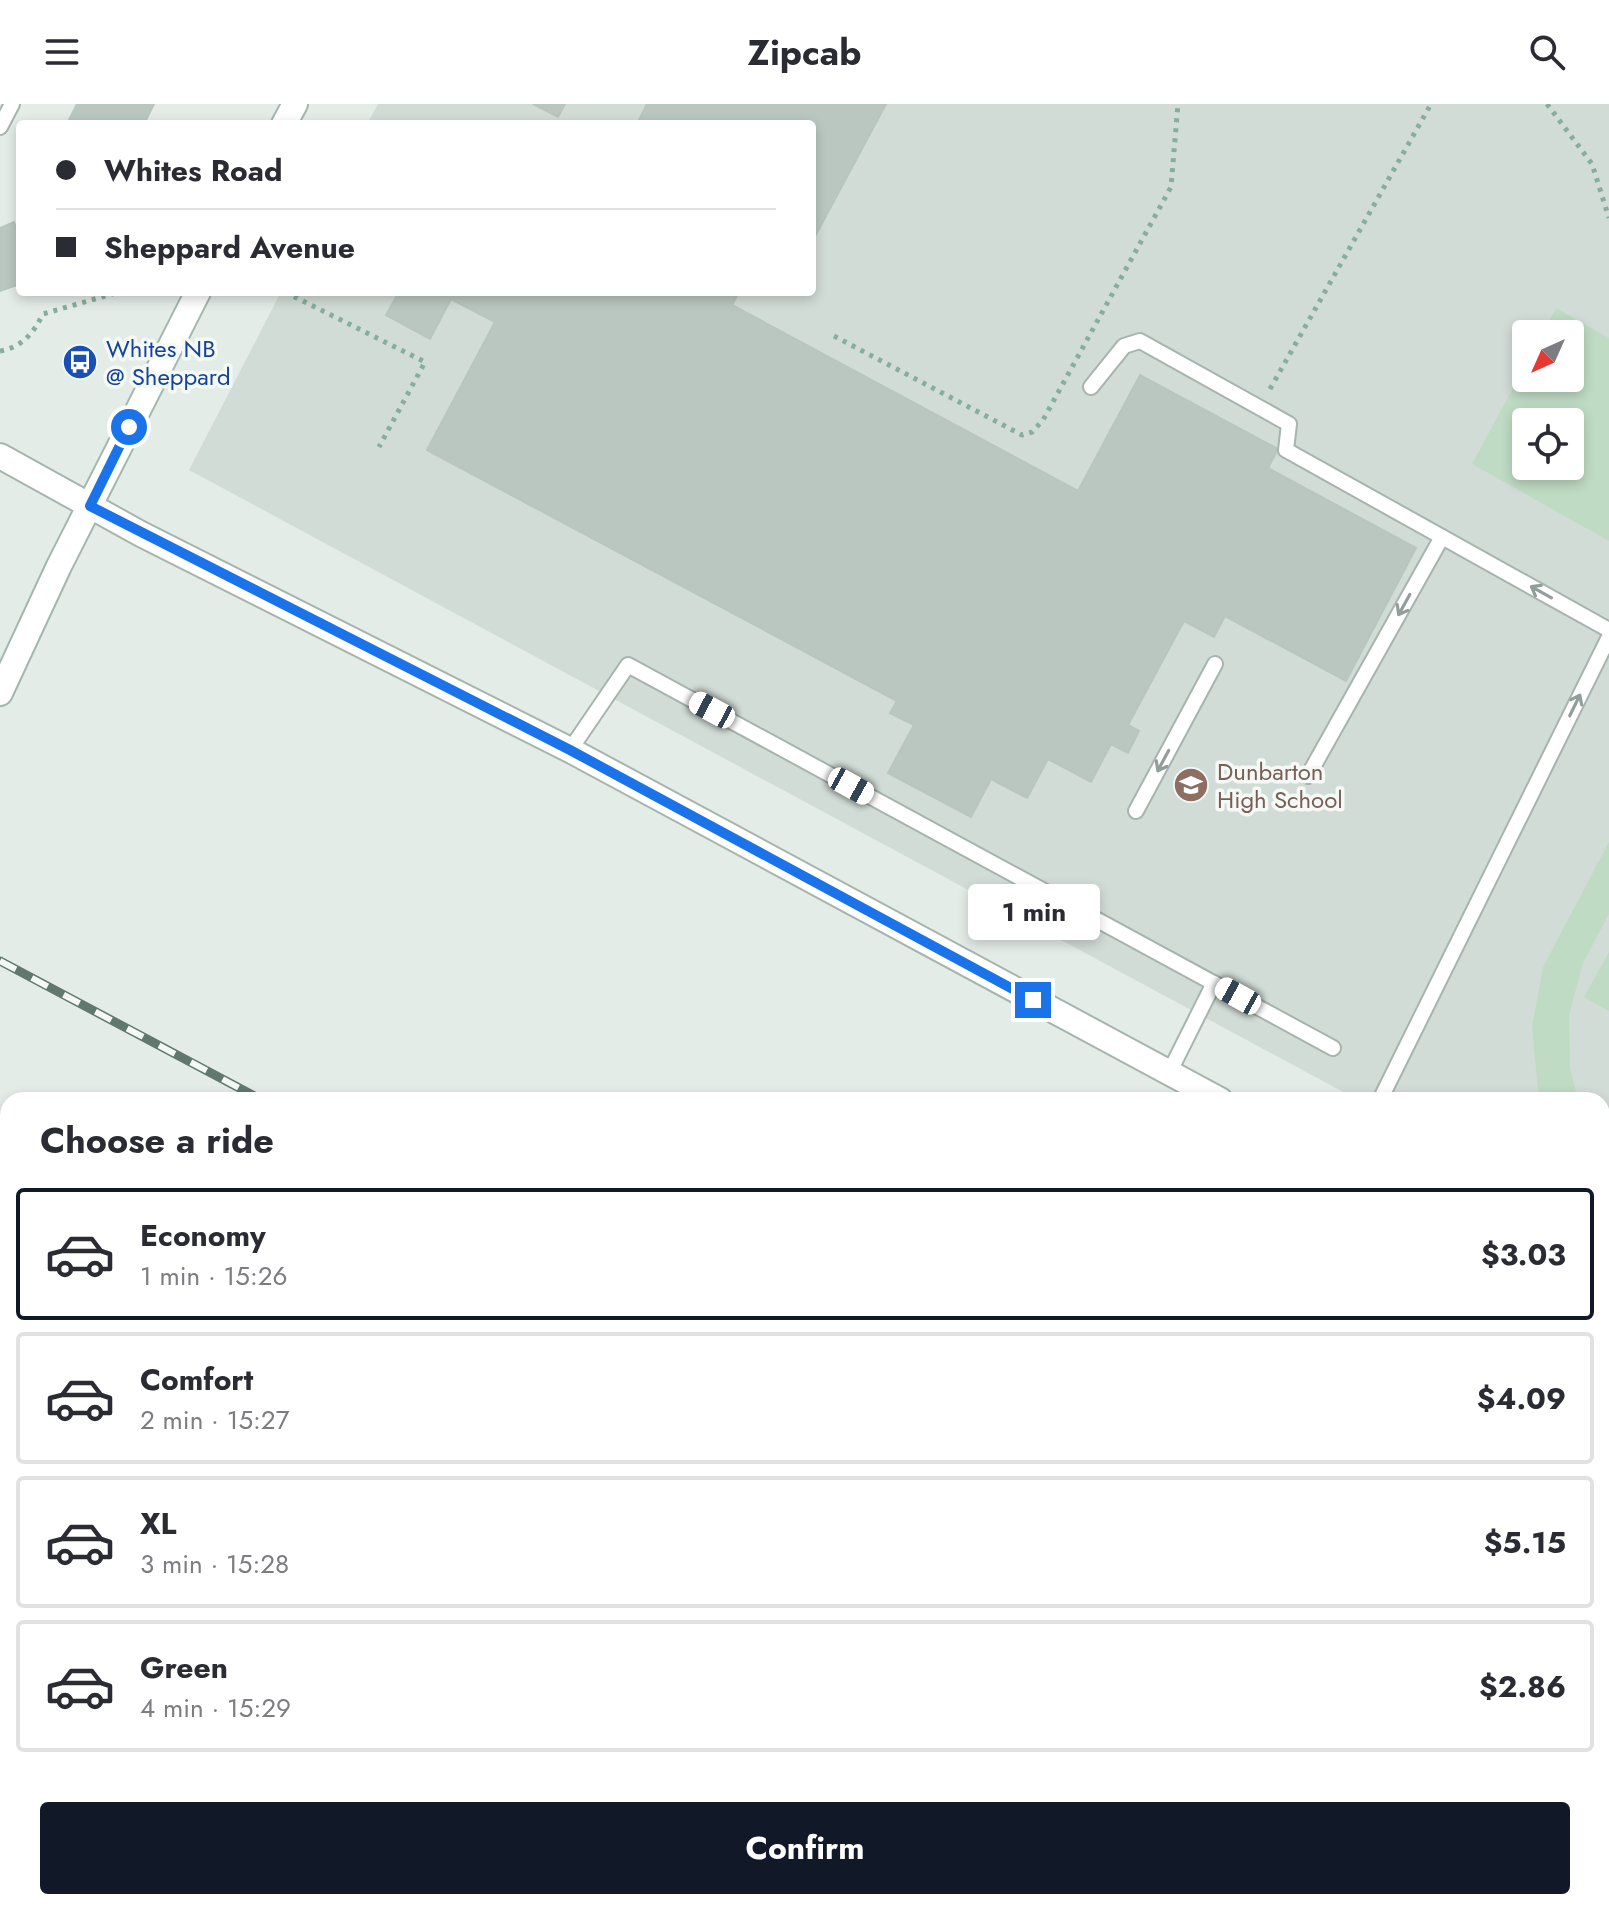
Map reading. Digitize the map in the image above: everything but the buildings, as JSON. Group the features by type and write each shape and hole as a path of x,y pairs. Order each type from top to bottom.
{"street":[{"path":"0,693 59,566 196,296"},
{"path":"0,456 90,506 570,750 1205,1092"}],"lane":[{"path":"0,127 12,104"},
{"path":"1091,387 1124,346 1140,341 1289,424 1286,450 1609,630"},
{"path":"1308,776 1442,537"},
{"path":"1384,1092 1609,637"},
{"path":"1136,811 1215,664"},
{"path":"570,750 628,665 1333,1048"},
{"path":"1169,1073 1214,983"}],"path":[{"path":"834,336 1022,435 1032,432 1043,420 1171,187 1178,104"},
{"path":"1259,408 1431,104"},
{"path":"1547,104 1592,164 1609,218"},
{"path":"0,351 14,349 34,332 43,314 105,296"},
{"path":"293,296 425,362 379,447"}],"shaded area":[{"name":"Dunbarton High School","path":"378,104 1609,104 1609,1092 1343,1092 189,470 279,296 816,296 816,120 369,120"}],"green space":[{"path":"1556,308 1577,320 1550,320"},
{"path":"1584,324 1609,338 1609,541 1472,464 1512,390 1584,392"},
{"path":"1609,842 1609,914 1583,963 1569,1015 1570,1068 1576,1092 1538,1090 1532,1027 1543,967"},
{"path":"1609,952 1609,1011 1584,997"}],"railway":[{"path":"0,961 247,1092"}],"place":[{"name":"Whites NB @ Sheppard","path":"80,362"},
{"name":"Dunbarton High School","path":"1191,785"}],"route":[{"path":"129,427 90,506 570,750 1033,1000"}]}
